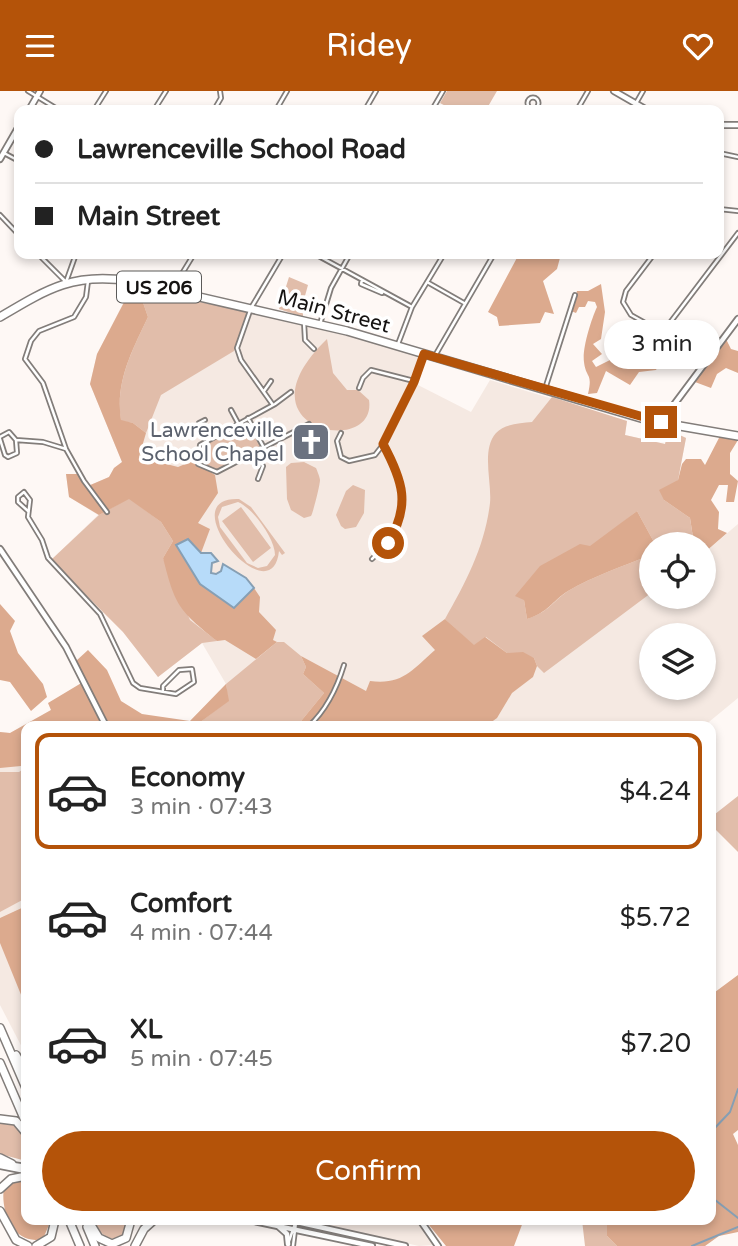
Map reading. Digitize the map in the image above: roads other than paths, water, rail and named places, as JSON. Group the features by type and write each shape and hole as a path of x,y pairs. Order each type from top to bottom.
{"highway":[{"name":"Main Street","path":"0,317 66,282 111,278 320,324 661,422"},
{"name":"US 206","path":"661,422 738,436"},
{"path":"0,1028 21,1077"},
{"path":"4,1038 21,1064"},
{"path":"0,1063 21,1111"},
{"path":"0,1119 13,1119 21,1128"},
{"path":"0,1162 12,1164"},
{"path":"0,1189 21,1174"},
{"path":"0,1211 16,1240 27,1246"},
{"path":"0,1222 16,1246"},
{"path":"36,1246 51,1237 54,1225"},
{"path":"71,1225 80,1246"},
{"path":"88,1225 95,1246"},
{"path":"90,1225 99,1238 112,1244 126,1238 130,1225"},
{"path":"135,1246 148,1225"}],"street":[{"path":"28,91 50,105"},
{"path":"32,105 40,91"},
{"path":"614,91 636,104 643,91"},
{"path":"530,92 531,97"},
{"path":"0,159 14,135"},
{"path":"4,153 14,158"},
{"path":"0,215 14,230"},
{"path":"724,251 738,233"},
{"path":"43,259 66,282 74,259"},
{"path":"173,290 191,259"},
{"path":"273,405 241,360 237,348 251,308 280,259"},
{"path":"324,259 412,307"},
{"path":"320,324 328,296 346,259"},
{"path":"397,346 412,307 441,259"},
{"path":"435,357 491,259"},
{"path":"650,259 626,291 623,302 631,315 657,330 669,324 718,259"},
{"path":"88,278 83,306 74,317 39,331 31,341 25,359 43,383 66,449 84,481 107,512"},
{"path":"427,282 465,304"},
{"path":"545,389 575,295"},
{"path":"661,422 738,319"},
{"path":"304,321 305,340 314,349"},
{"path":"341,433 337,441 341,457 349,461 375,455 414,382 424,354"},
{"path":"359,389 363,378 371,370 414,382"},
{"path":"264,391 271,381"},
{"path":"291,392 201,445 198,464 217,472 309,424"},
{"path":"231,411 238,424"},
{"path":"248,418 264,448"},
{"path":"205,419 199,423 208,440"},
{"path":"9,432 16,440 17,453 9,457 5,455 0,438 9,432"},
{"path":"16,440 33,440 66,449"},
{"path":"372,559 388,543 398,526 404,492 398,471 383,444"},
{"path":"255,453 263,466 258,479"},
{"path":"28,511 18,502 18,497 24,492 30,500 30,524 42,540 48,558 100,614 132,683 140,688 176,694 194,682 192,669 179,670 163,686 163,690"},
{"path":"0,548 66,647 103,721"},
{"path":"314,721 340,681 344,665"},
{"path":"0,1162 21,1170"},
{"path":"12,1164 21,1169"},
{"path":"278,1225 373,1246"},
{"path":"278,1225 287,1234 290,1245"},
{"path":"290,1245 296,1225"},
{"path":"313,1225 404,1246"},
{"path":"423,1225 438,1246"}],"water":[{"path":"188,539 201,553 211,553 218,561 212,563 211,573 221,571 223,564 246,578 254,588 234,608 200,584 176,545"}],"waterway":[{"path":"716,1127 730,1112 738,1089"},
{"path":"716,1201 738,1218"},
{"path":"692,1246 738,1227"}],"place":[{"name":"Lawrenceville School Chapel","path":"311,442"}]}
